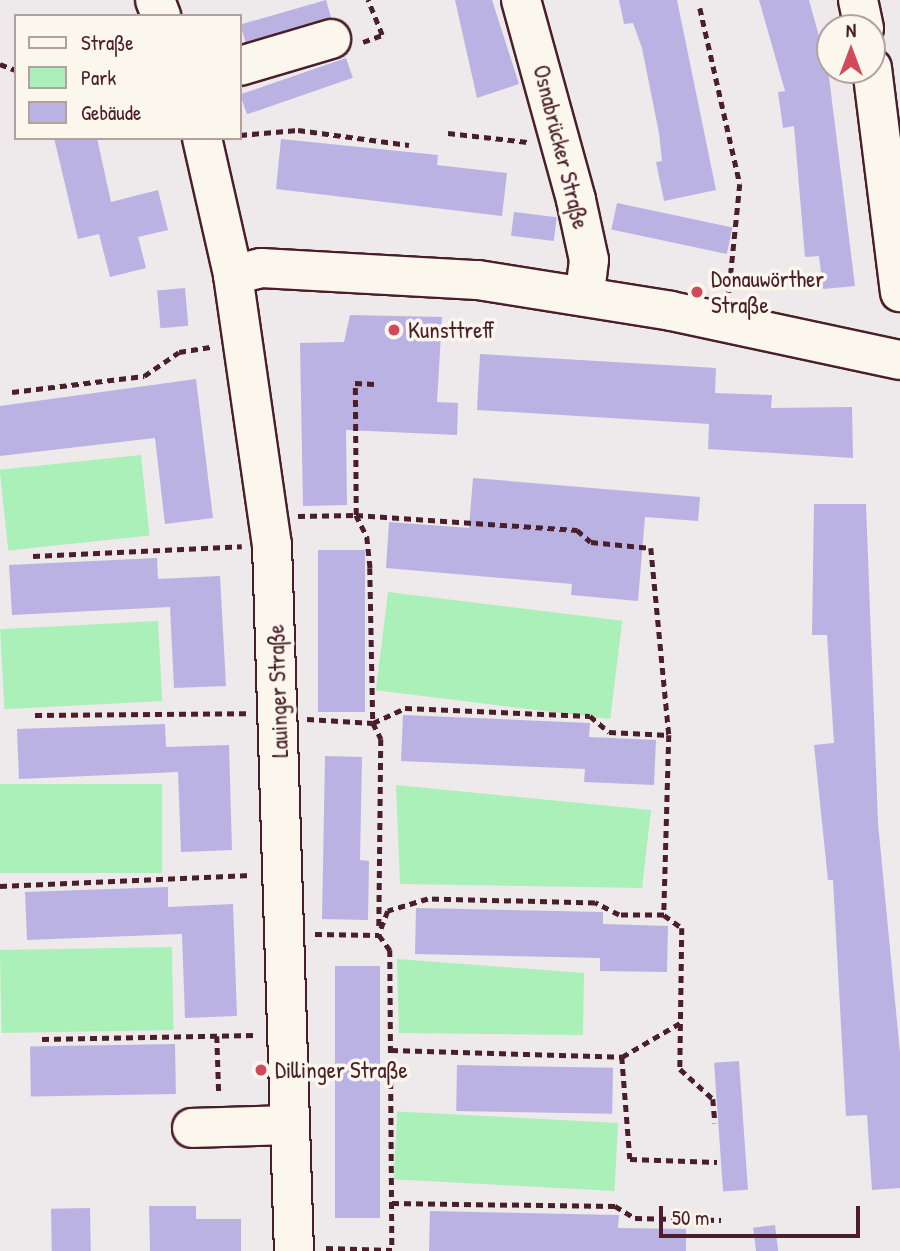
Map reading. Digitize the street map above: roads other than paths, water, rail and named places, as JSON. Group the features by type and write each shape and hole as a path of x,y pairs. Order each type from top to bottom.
{"street":[{"name":"Osnabrücker Straße","path":"521,0 562,146 589,260 585,295"},
{"path":"242,65 331,39"},
{"path":"874,84 900,292"},
{"name":"Lauinger Straße","path":"202,140 233,275 271,530 279,713 286,934 288,1125 294,1249"},
{"path":"233,275 261,268 361,272 585,295 900,360"},
{"path":"206,1128 288,1125"}],"place":[{"name":"Donauwörther Straße","path":"697,292"},
{"name":"Kunsttreff","path":"394,330"},
{"name":"Dillinger Straße","path":"261,1070"}]}
